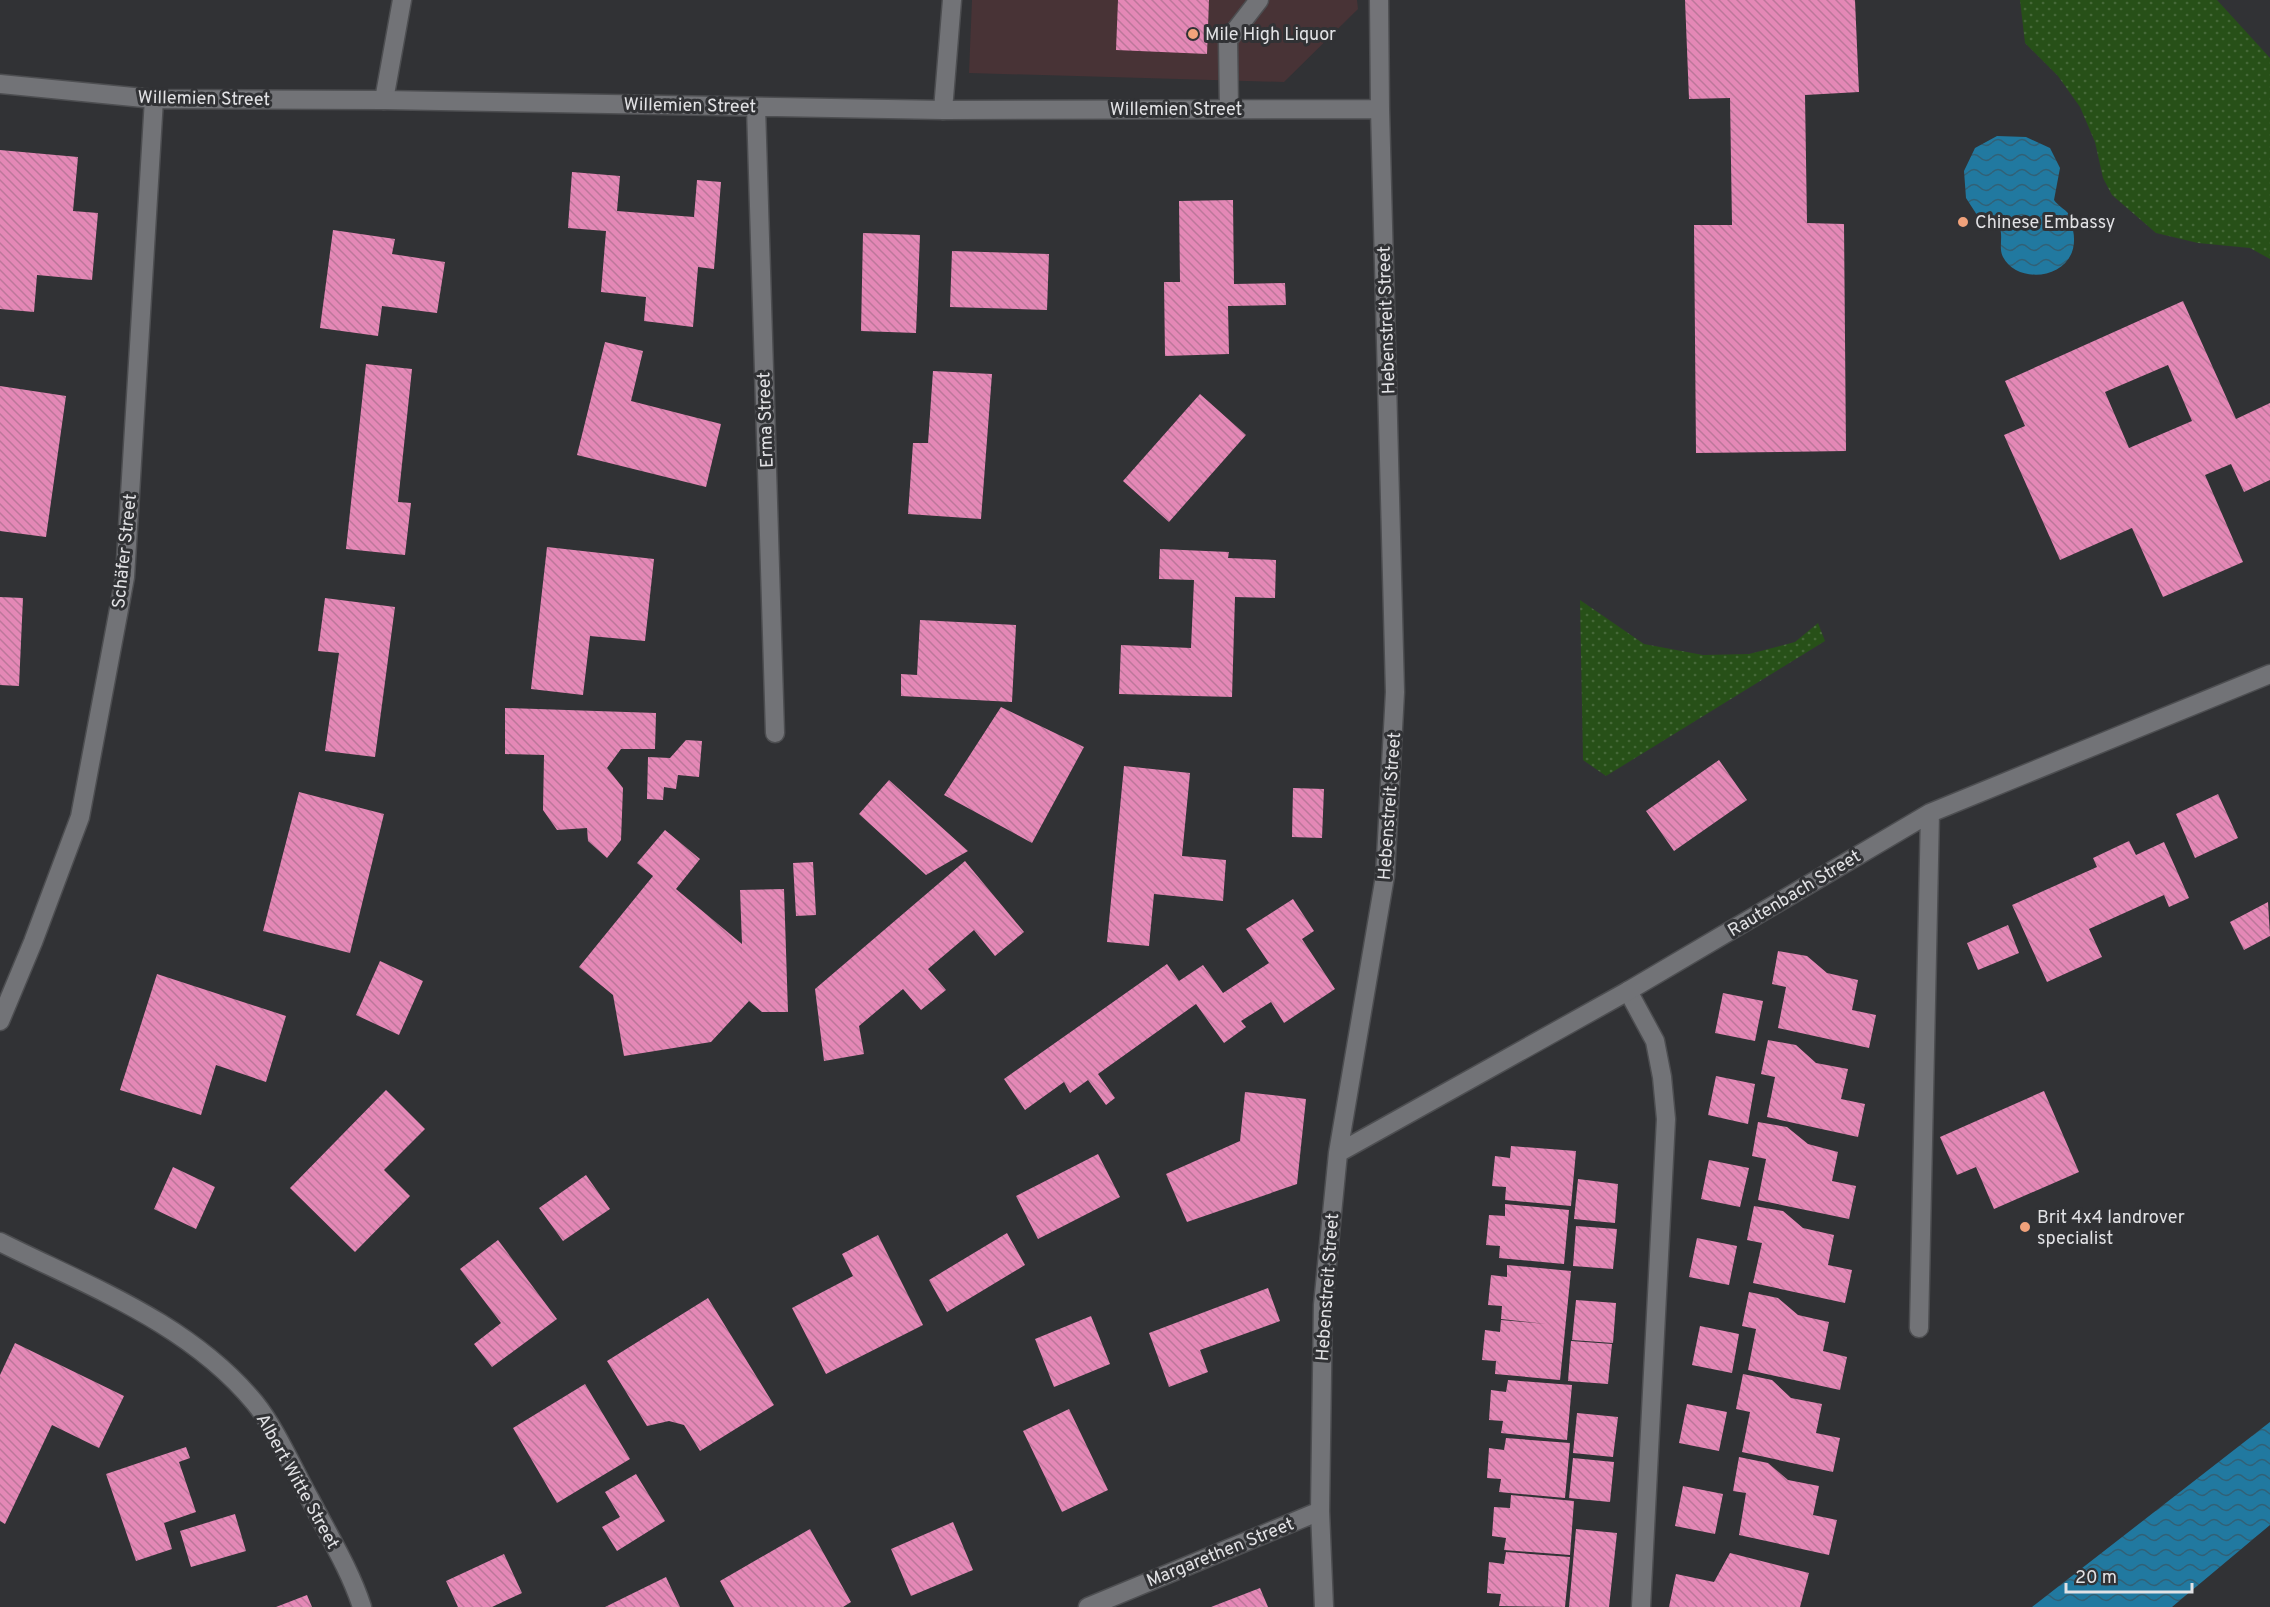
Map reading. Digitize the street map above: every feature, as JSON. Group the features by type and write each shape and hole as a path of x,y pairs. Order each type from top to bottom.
{"street":[{"path":"384,100 402,0"},
{"path":"943,110 952,0"},
{"path":"1229,109 1228,40 1259,0"},
{"name":"Hebenstreit Street","path":"1324,1607 1320,1511 1323,1305 1338,1153 1385,876 1395,715 1379,0"},
{"name":"Willemien Street","path":"0,84 154,99 384,100 943,110 1380,109"},
{"name":"Schäfer Street","path":"0,1021 80,818 125,577 154,99"},
{"name":"Erma Street","path":"756,107 775,733"},
{"name":"Rautenbach Street","path":"1338,1153 1628,991 1930,813 2270,674"},
{"path":"1919,1328 1930,813"},
{"path":"1628,991 1655,1041 1662,1077 1666,1119 1641,1607"},
{"name":"Albert Witte Street","path":"0,1242 150,1316 207,1354 255,1404 282,1447 354,1582 363,1607"},
{"name":"Margarethen Street","path":"1088,1607 1320,1511"}],"shaded area":[{"path":"972,0 1357,0 1358,9 1284,82 969,73"}],"green space":[{"path":"2020,0 2217,0 2270,58 2270,259 2250,248 2198,243 2156,233 2112,195 2103,178 2095,142 2080,107 2058,76 2025,43"},
{"path":"1580,600 1644,644 1703,655 1749,654 1795,642 1818,623 1825,641 1606,776 1583,760"}],"water":[{"path":"1997,136 2026,137 2050,148 2060,168 2054,200 2070,216 2074,246 2069,259 2059,268 2048,273 2035,275 2022,273 2011,267 2003,257 1999,225 1977,215 1966,198 1964,171 1975,148"},
{"path":"2270,1422 2270,1525 2172,1607 2032,1607"}],"building":[{"path":"1118,0 1209,0 1207,54 1116,50"},
{"path":"1685,0 1855,0 1859,92 1805,95 1807,223 1844,224 1846,451 1696,453 1694,225 1732,225 1730,98 1689,99"},
{"path":"0,150 78,157 73,211 98,213 92,280 37,275 34,312 0,309"},
{"path":"572,172 620,176 617,211 694,217 697,180 721,182 714,269 698,267 693,327 644,321 646,297 601,292 606,231 568,228"},
{"path":"1233,200 1234,284 1285,283 1286,305 1228,306 1229,354 1165,356 1164,282 1180,282 1179,201"},
{"path":"333,230 395,239 392,254 445,262 437,313 382,306 378,336 320,328"},
{"path":"863,233 920,235 916,333 861,331"},
{"path":"952,251 1049,254 1047,310 950,307"},
{"path":"2183,301 2236,419 2270,403 2270,480 2244,492 2231,464 2205,475 2243,562 2163,597 2132,528 2060,560 2004,435 2025,426 2005,381","holes":["2168,365 2192,421 2129,448 2105,392"]},
{"path":"605,342 643,351 631,401 721,424 706,487 577,455"},
{"path":"366,364 412,369 398,502 411,503 405,555 346,549"},
{"path":"933,371 992,374 981,519 908,514 913,443 928,443"},
{"path":"0,386 66,396 46,537 0,531"},
{"path":"1200,394 1246,435 1169,522 1123,481"},
{"path":"547,547 654,559 645,641 590,636 583,695 531,689"},
{"path":"1160,549 1229,552 1228,558 1276,560 1275,598 1235,597 1232,697 1119,694 1121,645 1191,648 1194,580 1159,579"},
{"path":"0,597 23,598 19,686 0,685"},
{"path":"325,598 395,607 375,757 325,751 339,653 318,651"},
{"path":"920,620 1016,625 1012,702 901,696 901,674 917,675"},
{"path":"1001,707 1084,747 1032,843 944,795"},
{"path":"505,708 656,713 655,749 621,749 607,768 623,788 621,840 607,858 588,841 587,828 557,830 543,810 544,755 505,754"},
{"path":"686,740 702,741 699,777 678,775 676,789 664,787 663,800 647,799 648,757 670,758"},
{"path":"1719,760 1747,800 1674,851 1646,811"},
{"path":"1124,766 1190,773 1182,856 1226,860 1223,901 1154,894 1149,946 1107,942"},
{"path":"889,780 968,851 926,875 859,814"},
{"path":"1293,788 1324,789 1322,838 1292,837"},
{"path":"299,792 384,814 350,953 263,931"},
{"path":"2218,794 2238,838 2195,858 2176,814"},
{"path":"665,830 700,859 676,889 742,944 740,890 784,889 788,1012 762,1012 749,1001 711,1042 624,1056 613,995 579,967 653,876 637,863"},
{"path":"2129,841 2136,855 2164,842 2189,898 2169,907 2164,895 2089,929 2102,957 2047,982 2012,905 2097,867 2093,858"},
{"path":"965,861 1024,932 995,956 974,930 928,969 946,990 921,1010 903,989 859,1026 864,1054 824,1061 815,989"},
{"path":"813,862 816,915 796,916 793,863"},
{"path":"1293,899 1314,931 1302,939 1335,989 1284,1023 1271,1002 1241,1021 1246,1027 1224,1043 1196,1004 1098,1074 1115,1098 1106,1105 1088,1080 1070,1093 1064,1082 1025,1110 1004,1079 1167,964 1179,981 1203,965 1223,993 1269,963 1246,929"},
{"path":"2268,902 2270,936 2244,950 2230,922"},
{"path":"2008,925 2019,953 1978,970 1967,943"},
{"path":"1778,951 1807,956 1827,973 1858,980 1852,1010 1876,1015 1869,1048 1778,1028 1786,987 1772,984"},
{"path":"380,961 423,981 399,1035 356,1015"},
{"path":"157,974 286,1016 266,1082 216,1065 201,1115 120,1090"},
{"path":"1723,993 1763,1001 1755,1041 1715,1033"},
{"path":"1768,1040 1796,1045 1816,1063 1848,1069 1841,1099 1865,1104 1858,1137 1767,1117 1775,1077 1761,1074"},
{"path":"1716,1076 1755,1084 1748,1124 1708,1115"},
{"path":"386,1090 425,1129 384,1170 410,1196 355,1252 290,1188"},
{"path":"2044,1091 2079,1172 1994,1209 1976,1167 1957,1175 1940,1137"},
{"path":"1245,1092 1306,1099 1297,1184 1187,1222 1166,1174 1240,1141"},
{"path":"1758,1122 1787,1127 1808,1144 1838,1152 1832,1181 1856,1186 1849,1219 1758,1200 1766,1159 1752,1156"},
{"path":"1511,1146 1576,1151 1571,1206 1505,1200 1506,1187 1492,1186 1495,1156 1510,1158"},
{"path":"1098,1154 1120,1197 1038,1239 1016,1196"},
{"path":"1709,1160 1749,1168 1740,1207 1701,1199"},
{"path":"173,1167 215,1187 196,1229 154,1209"},
{"path":"586,1175 610,1209 563,1241 539,1208"},
{"path":"1578,1179 1618,1184 1615,1223 1574,1219"},
{"path":"1505,1204 1569,1210 1564,1264 1499,1258 1500,1246 1486,1245 1489,1215 1505,1216"},
{"path":"1754,1206 1783,1211 1803,1228 1834,1235 1828,1265 1852,1270 1845,1303 1753,1283 1762,1243 1747,1240"},
{"path":"1576,1226 1617,1229 1613,1269 1573,1266"},
{"path":"1007,1233 1025,1265 947,1312 929,1280"},
{"path":"878,1235 923,1325 826,1374 792,1308 853,1276 842,1254"},
{"path":"1697,1238 1737,1246 1729,1285 1689,1277"},
{"path":"498,1240 557,1319 492,1367 474,1344 501,1323 460,1269"},
{"path":"1507,1265 1571,1271 1560,1380 1495,1374 1496,1361 1482,1360 1485,1330 1500,1332 1501,1320 1546,1324 1501,1319 1502,1306 1488,1305 1491,1275 1507,1277"},
{"path":"1268,1288 1280,1321 1200,1350 1208,1372 1169,1387 1149,1333"},
{"path":"1749,1292 1778,1298 1798,1315 1829,1322 1823,1351 1847,1357 1840,1390 1748,1370 1756,1329 1742,1326"},
{"path":"708,1298 774,1405 700,1451 684,1425 669,1421 647,1426 607,1361"},
{"path":"1576,1300 1616,1303 1613,1343 1572,1340"},
{"path":"1091,1316 1110,1364 1054,1387 1035,1339"},
{"path":"1700,1326 1739,1334 1732,1373 1692,1365"},
{"path":"1571,1341 1612,1344 1608,1384 1568,1381"},
{"path":"15,1343 124,1396 99,1448 52,1425 5,1524 0,1521 0,1375"},
{"path":"1743,1374 1772,1380 1791,1398 1822,1404 1816,1433 1840,1438 1833,1472 1742,1452 1750,1412 1736,1409"},
{"path":"1508,1380 1572,1385 1567,1440 1501,1433 1503,1421 1489,1420 1491,1390 1506,1392"},
{"path":"585,1384 630,1459 557,1503 513,1428"},
{"path":"1687,1404 1727,1412 1719,1451 1679,1443"},
{"path":"1069,1409 1108,1490 1062,1512 1023,1431"},
{"path":"1577,1413 1618,1417 1613,1457 1573,1453"},
{"path":"1506,1438 1570,1443 1565,1498 1499,1492 1501,1479 1487,1478 1489,1448 1504,1450"},
{"path":"186,1447 190,1458 179,1462 196,1512 164,1523 172,1549 136,1561 106,1474"},
{"path":"1739,1457 1768,1463 1788,1480 1819,1486 1813,1515 1837,1520 1829,1555 1739,1535 1746,1493 1733,1491"},
{"path":"1573,1458 1614,1462 1610,1502 1569,1498"},
{"path":"636,1474 665,1521 617,1551 602,1527 620,1517 605,1492"},
{"path":"1683,1486 1723,1494 1715,1534 1675,1526"},
{"path":"1511,1495 1574,1501 1570,1555 1504,1550 1506,1538 1492,1536 1494,1507 1510,1508"},
{"path":"235,1514 246,1551 191,1567 180,1531"},
{"path":"953,1522 973,1570 911,1596 891,1549"},
{"path":"810,1529 851,1602 843,1607 734,1607 720,1581"},
{"path":"1576,1529 1617,1533 1609,1607 1569,1607"},
{"path":"1506,1552 1570,1557 1565,1607 1499,1606 1501,1594 1487,1593 1489,1562 1504,1564"},
{"path":"1730,1553 1809,1573 1800,1607 1669,1607 1676,1574 1714,1582"},
{"path":"504,1554 522,1593 492,1607 458,1607 446,1581"},
{"path":"666,1577 680,1607 605,1607"},
{"path":"1260,1588 1268,1607 1211,1607"},
{"path":"307,1595 312,1607 276,1607"}],"place":[{"name":"Mile High Liquor","path":"1193,34"},
{"name":"Chinese Embassy","path":"1963,222"},
{"name":"Brit 4x4 landrover specialist","path":"2025,1227"}]}
